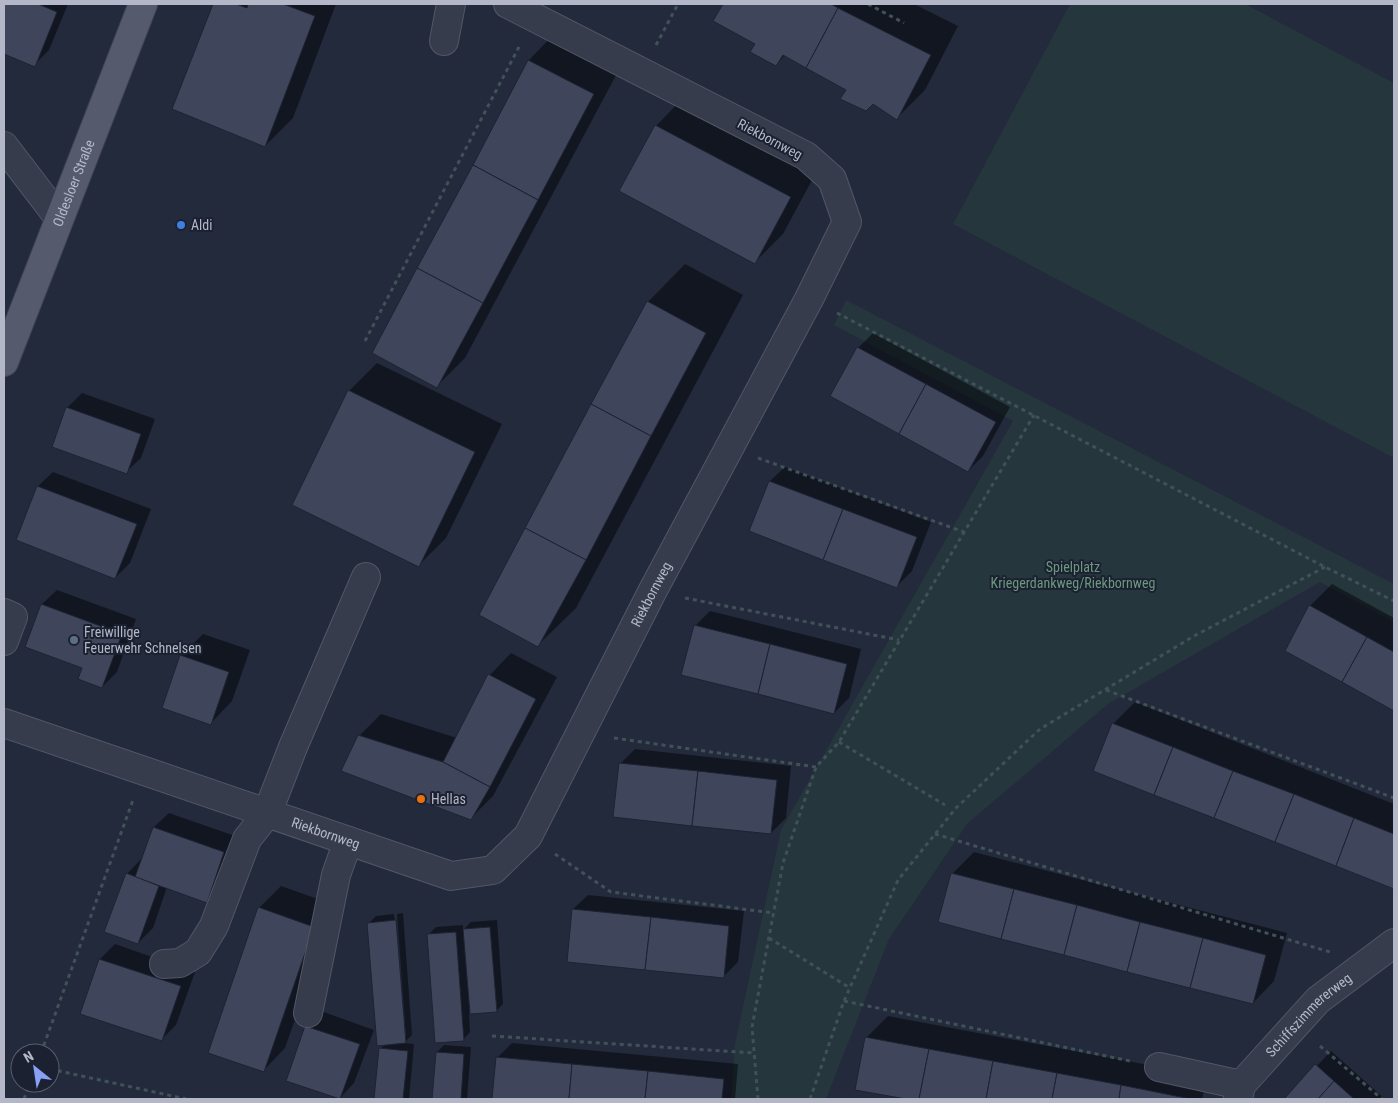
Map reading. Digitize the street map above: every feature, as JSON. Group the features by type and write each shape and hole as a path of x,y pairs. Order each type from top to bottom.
{"main road":[{"name":"Oldesloer Straße","path":"4,362 143,4"}],"street":[{"path":"444,41 451,4"},
{"name":"Riekbornweg","path":"4,723 451,876 493,870 528,836 652,592 809,299 847,222 832,179 806,156 518,9"},
{"path":"4,146 59,218"},
{"path":"164,964 180,963 198,952 214,926 247,838 267,814 297,738 366,577"},
{"path":"4,613 13,617 4,641"},
{"path":"308,1013 336,875 348,841"},
{"name":"Schiffszimmererweg","path":"1240,1092 1318,1000 1394,943"},
{"path":"1159,1067 1240,1092"}],"path":[{"path":"642,72 678,4"},
{"path":"868,4 904,23"},
{"path":"365,341 518,9"},
{"path":"809,299 1394,601"},
{"path":"758,1099 752,1027 783,863 816,767 839,742 1034,415"},
{"path":"729,448 964,532"},
{"path":"810,1099 844,1001 898,880 956,808 1040,729 1194,636 1325,567"},
{"path":"652,592 899,640"},
{"path":"1106,690 1394,798"},
{"path":"581,733 816,767"},
{"path":"839,742 945,805"},
{"path":"45,1043 143,771"},
{"path":"935,834 1368,963"},
{"path":"528,836 611,892 774,914"},
{"path":"769,938 850,988"},
{"path":"844,1001 1159,1067"},
{"path":"1295,1025 1382,1099"},
{"path":"492,1036 754,1053"},
{"path":"60,1071 186,1099"}],"green space":[{"path":"1070,4 1245,4 1394,83 1394,458 953,224"},
{"name":"Spielplatz Kriegerdankweg/Riekbornweg","path":"846,300 1394,584 1394,622 1320,582 1108,704 967,824 889,939 826,1099 731,1099 735,1044 781,830 1013,421 834,325"}],"building":[{"path":"4,4 38,4 57,12 35,67 4,54"},
{"path":"213,4 236,4 247,8 248,4 283,4 315,16 265,147 172,109"},
{"path":"723,4 831,4 838,8 806,68 783,55 776,66 750,52 755,44 713,21"},
{"path":"838,8 931,55 897,120 873,104 866,111 840,99 846,90 806,68"},
{"path":"528,60 594,94 538,200 473,165"},
{"path":"655,125 791,197 755,264 619,191"},
{"path":"473,165 538,200 483,303 417,268"},
{"path":"417,268 483,303 437,388 372,353"},
{"path":"647,301 706,333 651,436 591,404"},
{"path":"857,347 926,384 899,434 830,396"},
{"path":"926,384 996,422 968,472 899,434"},
{"path":"348,390 475,452 419,567 292,505"},
{"path":"591,404 651,436 586,560 525,528"},
{"path":"66,407 141,434 127,474 52,447"},
{"path":"769,481 843,509 823,560 749,531"},
{"path":"37,486 137,524 115,579 16,540"},
{"path":"843,509 917,537 897,588 823,560"},
{"path":"525,528 586,560 538,647 479,615"},
{"name":"Freiwillige Feuerwehr Schnelsen","path":"41,604 122,634 102,688 78,679 82,668 25,647"},
{"path":"1309,605 1367,637 1342,682 1285,651"},
{"path":"694,625 770,644 758,694 681,675"},
{"path":"1367,637 1394,652 1394,711 1342,682"},
{"path":"770,644 847,664 834,714 758,694"},
{"path":"180,655 229,672 211,725 162,708"},
{"path":"488,674 536,699 490,787 443,762"},
{"path":"1112,723 1173,747 1154,795 1093,771"},
{"path":"358,735 443,762 490,787 471,820 341,771"},
{"path":"1173,747 1233,771 1214,818 1154,795"},
{"path":"619,763 698,771 692,826 613,817"},
{"path":"698,771 777,780 771,834 692,826"},
{"path":"1233,771 1294,794 1275,842 1214,818"},
{"path":"1294,794 1354,818 1336,866 1275,842"},
{"path":"1354,818 1394,834 1394,889 1336,866"},
{"path":"153,827 224,852 207,903 135,877"},
{"path":"126,873 159,886 138,944 104,932"},
{"path":"951,873 1014,889 1001,939 938,922"},
{"path":"1014,889 1077,905 1064,955 1001,939"},
{"path":"1077,905 1140,922 1127,972 1064,955"},
{"path":"258,907 314,927 264,1072 208,1053"},
{"path":"572,909 651,917 645,970 567,962"},
{"path":"651,917 729,926 724,978 645,970"},
{"path":"396,920 406,1043 377,1046 367,923"},
{"path":"1140,922 1203,938 1190,988 1127,972"},
{"path":"490,927 497,1012 470,1014 463,929"},
{"path":"456,932 464,1041 435,1043 427,934"},
{"path":"1203,938 1266,955 1253,1004 1190,988"},
{"path":"99,959 181,986 162,1041 80,1014"},
{"path":"305,1026 360,1044 340,1099 286,1081"},
{"path":"865,1037 929,1049 919,1099 906,1099 855,1090"},
{"path":"379,1048 408,1051 403,1099 374,1099"},
{"path":"929,1049 993,1061 986,1099 919,1099"},
{"path":"436,1052 464,1054 461,1099 432,1099"},
{"path":"496,1057 572,1064 569,1099 492,1099"},
{"path":"993,1061 1057,1073 1052,1099 986,1099"},
{"path":"572,1064 648,1071 645,1099 569,1099"},
{"path":"1315,1064 1334,1081 1318,1099 1285,1098"},
{"path":"648,1071 724,1079 722,1099 645,1099"},
{"path":"1057,1073 1121,1085 1119,1099 1052,1099"},
{"path":"1334,1081 1353,1098 1318,1099"},
{"path":"1121,1085 1186,1098 1119,1099"}],"place":[{"name":"Aldi","path":"181,225"},
{"name":"Freiwillige Feuerwehr Schnelsen","path":"74,640"},
{"name":"Hellas","path":"421,799"}]}
